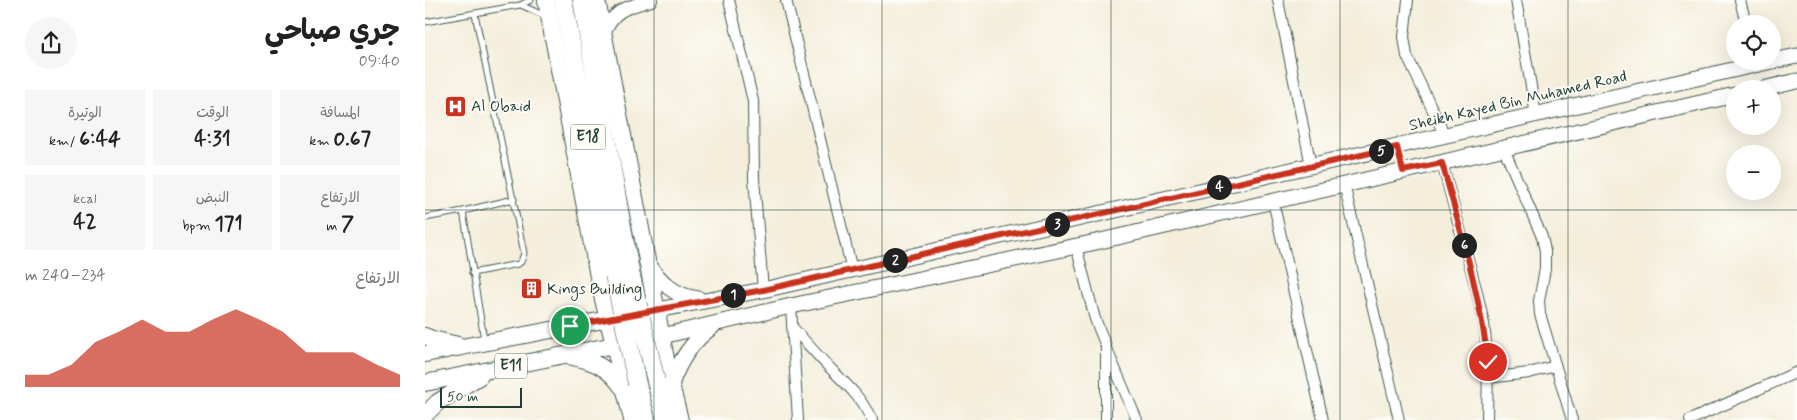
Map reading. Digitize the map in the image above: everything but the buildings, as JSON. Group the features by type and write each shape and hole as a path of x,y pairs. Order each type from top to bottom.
{"highway":[{"name":"E18","path":"563,0 622,274 663,383 666,420"},
{"name":"E18","path":"582,0 622,274 630,387 646,420"}],"main road":[{"path":"547,0 600,287 614,345 630,387 632,420"},
{"path":"598,0 662,336 663,383 680,420"},
{"name":"Sheikh Kayed Bin Muhamed Road","path":"1781,59 1797,56"},
{"name":"Sheikh Kayed Bin Muhamed Road","path":"657,310 763,290 1397,147 1726,70"},
{"path":"1781,85 1797,81"},
{"path":"662,336 791,306 1076,246 1726,97"},
{"path":"1397,147 1403,171"},
{"path":"647,262 662,282 672,290 688,297 706,300"},
{"path":"570,326 582,319 594,306 600,287"},
{"name":"E11","path":"425,354 657,310"},
{"path":"663,383 676,370 692,344 716,324"},
{"path":"425,336 465,347"},
{"name":"E11","path":"425,383 662,336"},
{"path":"565,355 591,360 630,387"},
{"path":"425,415 438,402 490,370"}],"street":[{"path":"598,0 622,9"},
{"path":"604,35 612,18 622,9 651,0"},
{"path":"729,0 753,101 754,179 763,290"},
{"path":"786,0 788,15 852,270"},
{"path":"1278,0 1311,166"},
{"path":"1408,0 1404,37 1407,56 1445,136"},
{"path":"1515,0 1536,115"},
{"path":"1740,0 1744,15"},
{"path":"1505,148 1542,237 1545,251 1545,269 1539,307 1572,420"},
{"path":"1442,163 1484,324 1488,378 1487,420"},
{"path":"1345,184 1399,420"},
{"path":"1273,201 1323,420"},
{"path":"1076,246 1095,319 1137,420"},
{"path":"791,306 798,420"},
{"path":"792,327 831,369 849,385 864,404 872,420"},
{"path":"1106,346 1106,420"},
{"path":"1488,378 1529,373 1555,366"},
{"path":"1690,420 1797,372"}],"lane":[{"path":"425,22 520,5 531,0"},
{"path":"520,5 550,20"},
{"path":"472,273 519,264 524,253 475,14"},
{"path":"425,218 514,199"},
{"path":"463,211 484,343"}],"place":[{"name":"Al Obaid","path":"455,106"},
{"name":"Kings Building","path":"531,289"}],"route":[{"path":"570,326 763,290 1397,147 1403,171 1442,163 1477,292 1484,324 1488,362"}]}
